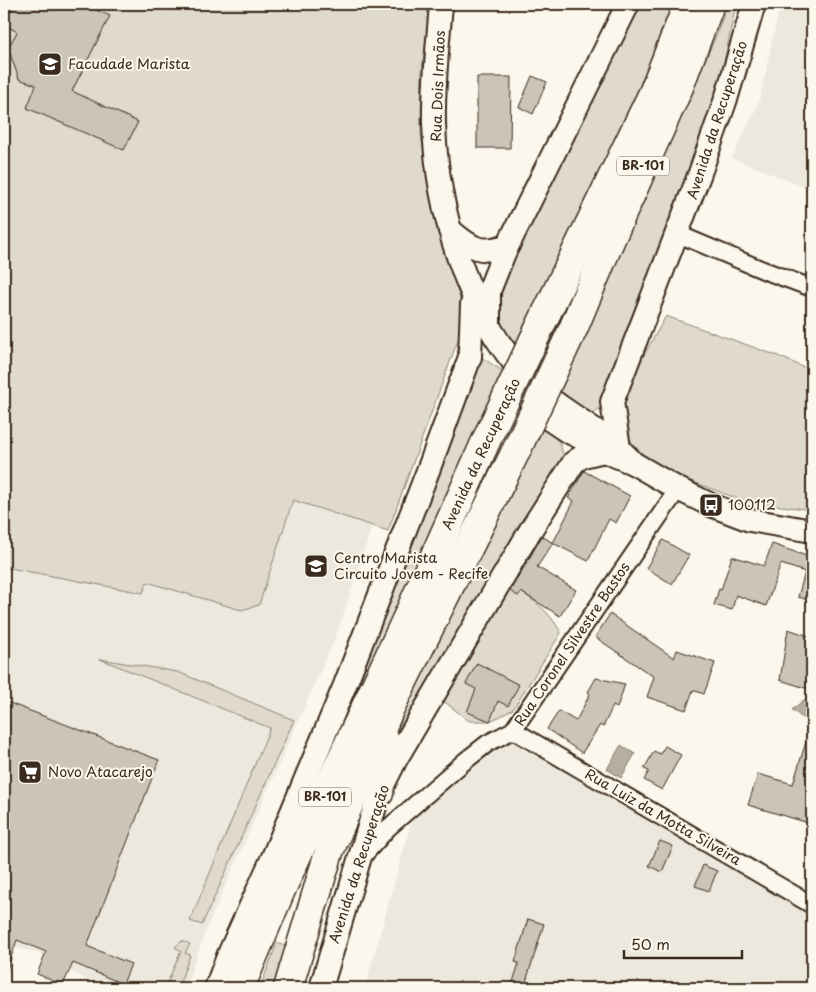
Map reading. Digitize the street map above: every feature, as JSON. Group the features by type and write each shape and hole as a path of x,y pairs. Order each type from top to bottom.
{"highway":[{"name":"Avenida da Recuperação","path":"240,988 281,890 412,607 490,432 653,93 688,4"},
{"name":"Avenida da Recuperação","path":"288,988 329,852 390,708 574,327 608,243 678,87 710,4"},
{"path":"379,793 390,708"}],"main road":[{"name":"Rua Dois Irmãos","path":"441,4 435,81 434,124 437,160 450,230 484,335 520,390 543,415 575,427 678,489 711,505 750,520 812,531"},
{"path":"491,329 488,315 489,291 508,245 628,4"},
{"name":"Avenida da Recuperação","path":"575,427 602,418 612,402 678,234 727,96 754,4"},
{"path":"450,230 466,244 475,248 491,250 508,245"},
{"name":"Rua Dois Irmãos","path":"470,293 503,350 532,384 564,410 575,427"},
{"name":"Rua Dois Irmãos","path":"470,293 470,358"},
{"path":"216,988 345,685 470,358 476,350 484,346 488,347 496,355"},
{"path":"572,464 582,456 619,454 612,402"},
{"path":"572,464 575,427"},
{"name":"Avenida da Recuperação","path":"320,988 379,793 426,706 572,464"}],"street":[{"path":"678,234 763,270 812,288"},
{"name":"Rua Coronel Silvestre Bastos","path":"358,861 388,828 465,761 488,744 513,730 678,489"},
{"name":"Rua Luiz da Motta Silveira","path":"513,730 812,905"}],"shaded area":[{"path":"4,4 422,69 421,133 428,182 449,264 466,318 388,531 372,526 338,631 208,925 185,988 102,988 36,952 4,946"},
{"path":"4,4 431,4 422,69 421,133 428,182 449,264 466,318 388,531 293,500 259,605 241,610 147,582 143,593 4,567"},
{"path":"634,4 675,4 646,87 515,356 491,322 505,267"},
{"path":"727,4 736,4 717,97 607,402 591,416 556,397 718,31"},
{"path":"780,4 812,4 812,190 732,158 759,102"},
{"path":"666,316 778,356 812,371 812,510 744,501 680,477 654,464 636,448 626,434 619,399"},
{"path":"479,356 506,373 296,838 234,951 380,627"},
{"path":"539,428 553,434 559,442 564,457 394,740 419,674"},
{"path":"511,586 546,611 561,633 513,709 490,721 469,721 441,699"},
{"path":"100,659 178,672 294,720 202,925 190,921 270,728"},
{"path":"805,699 812,705 812,711 807,721 792,710"},
{"path":"507,739 812,915 812,988 365,988 413,816"},
{"path":"621,745 635,754 621,778 607,769"},
{"path":"182,941 190,944 185,953 190,955 178,988 165,988 181,951 175,947"},
{"path":"277,943 290,947 278,988 260,988"}],"building":[{"name":"Facudade Marista","path":"14,4 95,4 92,8 110,16 72,91 138,122 124,150 27,108 36,85 19,79 8,48 17,32 4,24"},
{"path":"532,76 547,82 533,114 519,107"},
{"path":"477,77 511,77 510,148 477,148"},
{"path":"584,471 630,496 616,523 609,519 588,561 553,543 574,501 568,498"},
{"path":"542,536 553,543 537,567 576,590 560,616 521,592 518,596 510,591"},
{"path":"663,540 689,555 672,584 646,568"},
{"path":"772,544 812,558 812,601 798,597 805,572 781,564 766,606 736,595 732,610 714,605 732,556 764,566"},
{"path":"610,614 674,658 677,650 715,663 704,694 693,690 686,710 647,697 654,677 595,637"},
{"path":"788,629 812,637 812,690 780,680"},
{"path":"477,663 519,685 508,706 498,701 490,721 467,712 476,689 466,684"},
{"path":"596,678 625,684 617,708 613,706 603,727 600,725 582,753 547,729 559,711 576,721"},
{"path":"4,701 159,760 87,946 131,964 123,984 73,963 63,985 37,974 46,952 17,940 6,972 4,972"},
{"path":"809,732 812,733 812,824 748,805 758,774 793,784"},
{"path":"665,746 681,755 662,790 644,780 649,771 644,769 654,751 660,754"},
{"path":"660,841 673,846 662,872 649,866"},
{"path":"703,865 717,871 709,891 695,886"},
{"path":"528,919 544,924 524,988 511,988 519,963 515,962"}],"place":[{"name":"Facudade Marista","path":"50,64"},
{"name":"100112","path":"711,505"},
{"name":"Centro Marista Circuito Jovem - Recife","path":"316,566"},
{"name":"Novo Atacarejo","path":"30,772"}]}
